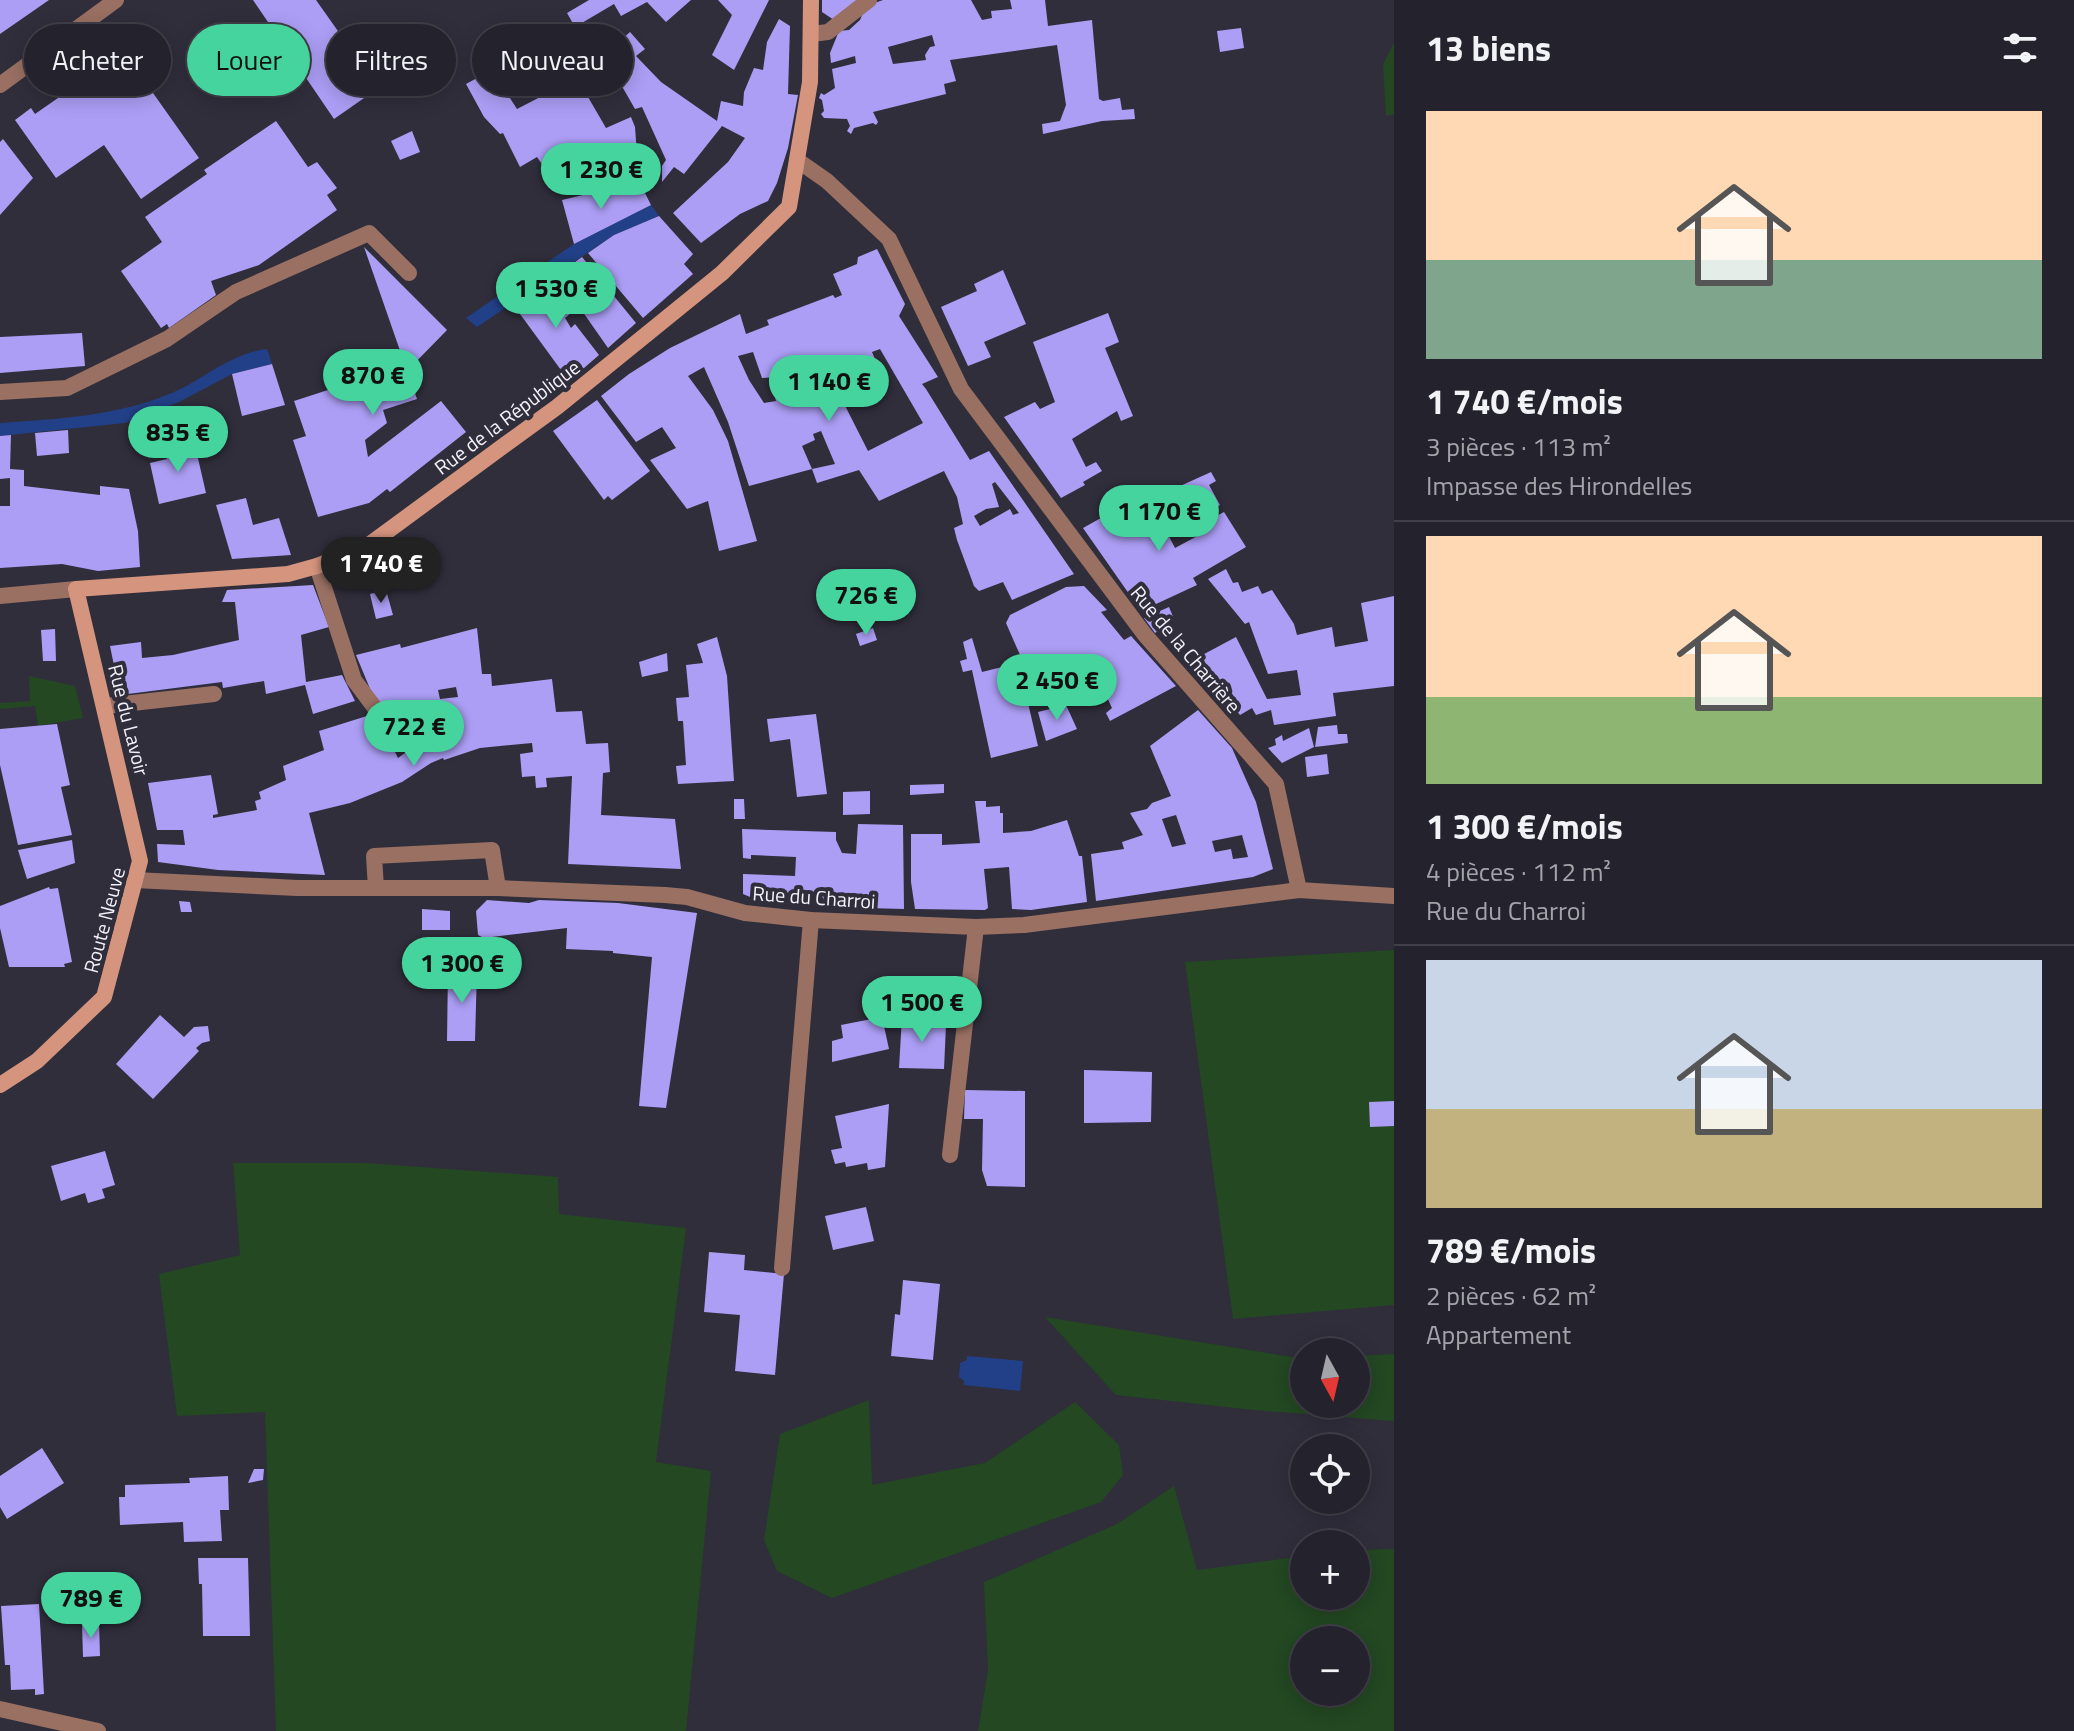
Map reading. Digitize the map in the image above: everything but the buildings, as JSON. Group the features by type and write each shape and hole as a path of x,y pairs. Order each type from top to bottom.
{"main road":[{"name":"Rue de la République","path":"76,589 288,574 317,566 366,547 557,407 722,273 789,207 810,82 811,0"},
{"name":"Rue du Lavoir","path":"76,589 140,861"},
{"name":"Route Neuve","path":"0,1085 37,1061 104,997 140,861"}],"street":[{"path":"0,85 116,0"},
{"path":"811,34 828,32 869,0"},
{"name":"Rue de la Charrière","path":"797,160 827,181 889,239 961,389 1145,635 1276,784 1299,890"},
{"path":"0,392 67,388 167,339 236,292 369,233 409,273"},
{"path":"317,566 354,680 402,744"},
{"name":"Rue de la République","path":"0,596 76,589"},
{"path":"105,706 214,694"},
{"path":"376,888 374,856 492,850 498,888"},
{"name":"Rue du Charroi","path":"135,880 297,888 498,888 687,897 745,913 811,920 976,927 1024,925 1299,890 1394,896"},
{"path":"782,1268 811,920"},
{"path":"950,1155 976,927"},
{"path":"0,1709 98,1731"}],"green space":[{"path":"1394,43 1394,114 1386,116 1383,65"},
{"path":"29,676 75,686 83,718 38,726 35,706 0,709 0,703 30,701"},
{"path":"1394,950 1394,1305 1233,1319 1185,962"},
{"path":"233,1163 365,1163 558,1177 559,1214 686,1228 656,1462 711,1471 686,1731 276,1731 265,1412 177,1416 159,1274 240,1255"},
{"path":"1045,1317 1290,1357 1290,1413 1116,1395"},
{"path":"1394,1354 1394,1421 1356,1418 1370,1418 1370,1355"},
{"path":"869,1400 872,1485 985,1463 1075,1402 1119,1445 1123,1475 1101,1502 832,1598 777,1571 764,1540 780,1434"},
{"path":"1174,1486 1197,1570 1290,1558 1290,1610 1370,1610 1370,1550 1394,1549 1394,1731 978,1731 988,1670 984,1582 1117,1524"}],"water":[{"path":"651,205 659,216 614,235 477,327 466,318 574,244"},
{"path":"267,349 272,364 232,374 179,402 125,423 0,436 0,423 87,415 151,401 241,356"},
{"path":"967,1356 1023,1361 1020,1391 964,1385 959,1377 960,1363 967,1360"}]}
